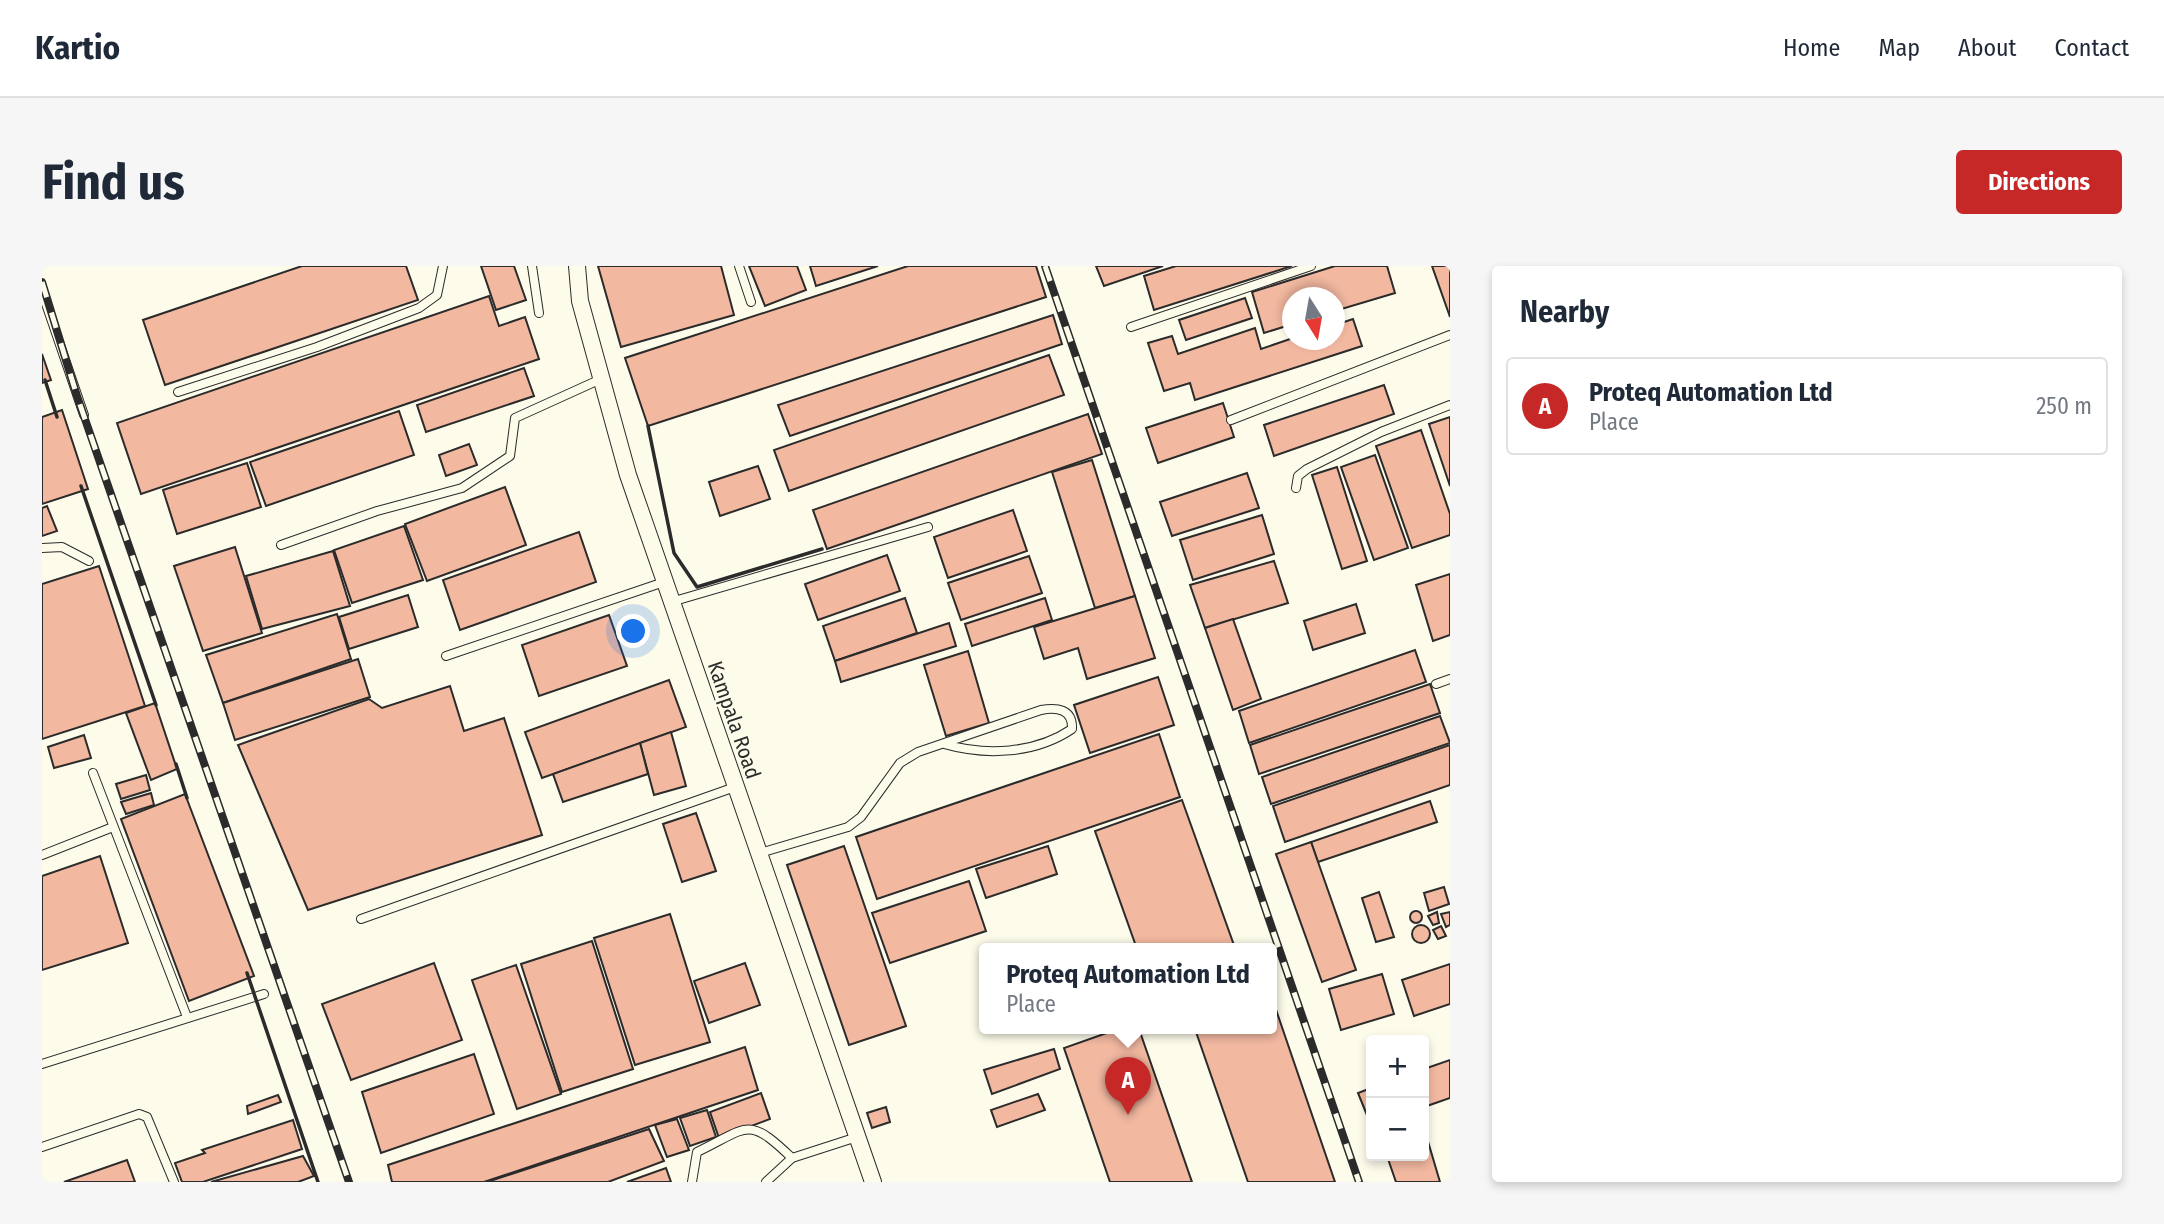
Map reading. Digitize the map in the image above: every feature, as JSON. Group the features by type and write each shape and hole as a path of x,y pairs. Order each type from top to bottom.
{"street":[{"name":"Kampala Road","path":"577,266 580,301 628,475 873,1182"}],"lane":[{"path":"178,391 317,347 419,308 437,295 443,266"},
{"path":"532,266 539,313"},
{"path":"739,266 751,302"},
{"path":"1131,327 1311,266"},
{"path":"42,292 84,415"},
{"path":"1230,420 1450,335"},
{"path":"281,545 377,511 462,488 510,456 515,418 601,379"},
{"path":"1296,488 1298,476 1307,469 1381,432 1450,405"},
{"path":"671,602 928,527"},
{"path":"42,548 62,547 89,561"},
{"path":"446,656 664,582"},
{"path":"1436,684 1450,679"},
{"path":"760,853 848,827 861,817 900,763 918,752 1054,707 1066,711 1072,720 1072,729 1061,737 1027,747 984,753 944,744"},
{"path":"93,773 187,1017"},
{"path":"361,919 735,787"},
{"path":"42,855 113,827"},
{"path":"42,1064 264,994"},
{"path":"42,1147 139,1114 147,1117 156,1132 174,1182"},
{"path":"692,1182 697,1152 746,1129 765,1132 792,1158"},
{"path":"766,1182 792,1158 857,1137"}],"building":[{"path":"302,266 406,266 418,300 165,385 143,320"},
{"path":"481,266 514,266 526,300 496,310"},
{"path":"598,266 721,266 734,315 621,347"},
{"path":"749,266 797,266 806,290 765,306"},
{"path":"810,266 878,266 816,286"},
{"path":"908,266 1036,266 1046,297 648,426 625,358"},
{"path":"1096,266 1163,266 1104,286"},
{"path":"1176,266 1292,266 1154,310 1144,276"},
{"path":"1335,266 1387,266 1395,293 1345,308 1345,287 1282,287 1282,327 1264,333 1252,292"},
{"path":"1432,266 1450,266 1450,317"},
{"path":"489,296 499,326 525,317 539,359 141,494 117,423"},
{"path":"1245,298 1252,318 1186,340 1179,320"},
{"path":"1053,315 1062,344 790,436 778,405"},
{"path":"1353,319 1362,346 1195,400 1190,383 1164,391 1148,343 1172,336 1178,354 1255,328 1261,349 1282,342 1282,350 1345,350 1345,322"},
{"path":"42,354 51,380 42,383"},
{"path":"1049,355 1064,395 789,491 774,450"},
{"path":"524,368 534,396 426,432 417,405"},
{"path":"1384,385 1394,414 1274,456 1264,425"},
{"path":"1223,403 1234,437 1158,463 1146,428"},
{"path":"62,410 88,489 42,504 42,417"},
{"path":"399,411 414,455 266,506 250,462"},
{"path":"1088,414 1102,454 827,549 813,510"},
{"path":"1450,417 1450,486 1429,424"},
{"path":"1421,430 1450,514 1450,535 1412,548 1376,446"},
{"path":"469,444 477,465 446,476 439,455"},
{"path":"1375,455 1408,548 1374,560 1341,467"},
{"path":"1092,460 1135,596 1095,608 1052,472"},
{"path":"247,463 261,507 177,534 163,490"},
{"path":"758,466 770,499 720,516 709,482"},
{"path":"1337,467 1367,561 1342,569 1312,475"},
{"path":"1247,473 1259,508 1172,536 1160,502"},
{"path":"505,487 526,545 427,581 405,524"},
{"path":"47,506 57,531 42,536 42,508"},
{"path":"1013,510 1027,551 948,578 934,537"},
{"path":"1262,515 1274,554 1193,580 1180,540"},
{"path":"404,526 423,580 352,603 334,550"},
{"path":"579,532 596,582 460,630 443,580"},
{"path":"235,547 262,633 203,651 174,566"},
{"path":"333,551 350,606 262,629 246,576"},
{"path":"887,555 900,591 818,620 805,584"},
{"path":"1029,556 1042,593 961,620 948,583"},
{"path":"1274,561 1288,603 1205,628 1190,585"},
{"path":"99,566 145,706 42,739 42,584"},
{"path":"1450,574 1450,635 1433,641 1416,585"},
{"path":"408,595 418,627 349,649 339,617"},
{"path":"1135,596 1155,658 1087,679 1078,648 1044,659 1034,627"},
{"path":"905,598 917,633 835,661 823,626"},
{"path":"1045,598 1052,620 972,646 965,624"},
{"path":"1356,604 1365,633 1313,650 1304,621"},
{"path":"337,614 351,659 223,703 206,655"},
{"path":"609,615 627,666 539,696 522,645"},
{"path":"1233,619 1261,699 1233,710 1205,628"},
{"path":"949,623 956,646 841,682 835,661"},
{"path":"1415,650 1426,682 1249,743 1239,711"},
{"path":"968,651 989,723 946,736 924,665"},
{"path":"358,659 370,697 235,740 223,703"},
{"path":"1158,677 1174,725 1090,753 1074,705"},
{"path":"669,680 686,727 542,778 525,732"},
{"path":"1430,684 1440,713 1259,774 1250,745"},
{"path":"450,686 464,731 504,718 542,835 308,910 238,745 369,699 382,708"},
{"path":"155,703 177,769 151,780 126,713"},
{"path":"1440,716 1450,743 1271,804 1262,777"},
{"path":"671,732 686,786 654,795 640,743"},
{"path":"1159,734 1180,797 877,899 856,837"},
{"path":"84,735 91,758 54,768 48,747"},
{"path":"640,743 648,774 563,802 553,774"},
{"path":"1450,745 1450,785 1285,842 1273,806"},
{"path":"146,775 150,790 121,799 116,784"},
{"path":"151,793 154,805 126,814 121,802"},
{"path":"185,794 254,976 189,1001 121,819"},
{"path":"1182,800 1233,943 1135,943 1095,831"},
{"path":"1430,801 1437,822 1318,862 1311,842"},
{"path":"696,813 716,871 682,882 663,824"},
{"path":"1311,842 1356,970 1322,982 1276,854"},
{"path":"844,846 906,1026 849,1045 787,865"},
{"path":"1048,846 1057,874 986,898 976,869"},
{"path":"100,856 128,943 42,970 42,876"},
{"path":"969,881 986,931 890,963 872,913"},
{"path":"1444,887 1449,904 1429,911 1424,893"},
{"path":"1379,892 1394,937 1376,942 1362,898"},
{"path":"1416,911 1422,917 1416,923 1410,917"},
{"path":"1437,912 1439,923 1433,925 1428,916"},
{"path":"1450,912 1450,925 1446,927 1441,914"},
{"path":"670,914 710,1042 635,1065 594,938"},
{"path":"1421,925 1427,928 1430,934 1427,940 1421,943 1415,940 1412,934 1415,928"},
{"path":"1441,926 1446,936 1438,939 1433,930"},
{"path":"592,941 633,1069 562,1092 521,964"},
{"path":"434,963 462,1040 351,1080 322,1004"},
{"path":"745,963 760,1005 709,1023 694,981"},
{"path":"1450,964 1450,1004 1414,1016 1402,980"},
{"path":"516,965 561,1094 517,1109 472,980"},
{"path":"1382,974 1394,1014 1341,1030 1329,989"},
{"path":"1277,1013 1335,1182 1248,1182 1197,1034 1277,1034"},
{"path":"1104,1034 1141,1034 1192,1182 1110,1182 1064,1048"},
{"path":"745,1047 758,1090 484,1182 392,1182 388,1165"},
{"path":"1054,1049 1060,1069 992,1094 984,1070"},
{"path":"474,1054 494,1114 381,1153 362,1092"},
{"path":"1450,1060 1450,1098 1429,1105 1429,1098 1429,1067"},
{"path":"1366,1090 1366,1113 1358,1093"},
{"path":"761,1093 770,1119 719,1138 710,1112"},
{"path":"1038,1094 1045,1110 997,1127 991,1110"},
{"path":"278,1095 281,1102 248,1114 247,1106"},
{"path":"886,1107 890,1122 872,1128 867,1113"},
{"path":"707,1110 716,1137 690,1146 680,1118"},
{"path":"677,1119 689,1150 667,1157 655,1125"},
{"path":"293,1120 302,1149 203,1182 182,1182 175,1163 205,1153 202,1150"},
{"path":"649,1129 664,1161 608,1182 487,1182"},
{"path":"1429,1145 1440,1182 1396,1182 1389,1161 1429,1161"},
{"path":"303,1156 314,1176 298,1182 211,1182"},
{"path":"127,1160 135,1182 64,1182"},
{"path":"666,1168 671,1182 627,1182"}],"railway":[{"path":"1045,266 1359,1182"},
{"path":"42,282 77,396 349,1182"}],"wall":[{"path":"45,380 57,417"},
{"path":"648,426 674,553 697,587 822,549"},
{"path":"81,486 156,705"},
{"path":"176,764 187,798"},
{"path":"247,973 318,1182"}],"place":[{"name":"Proteq Automation Ltd","path":"1128,1115"}]}
